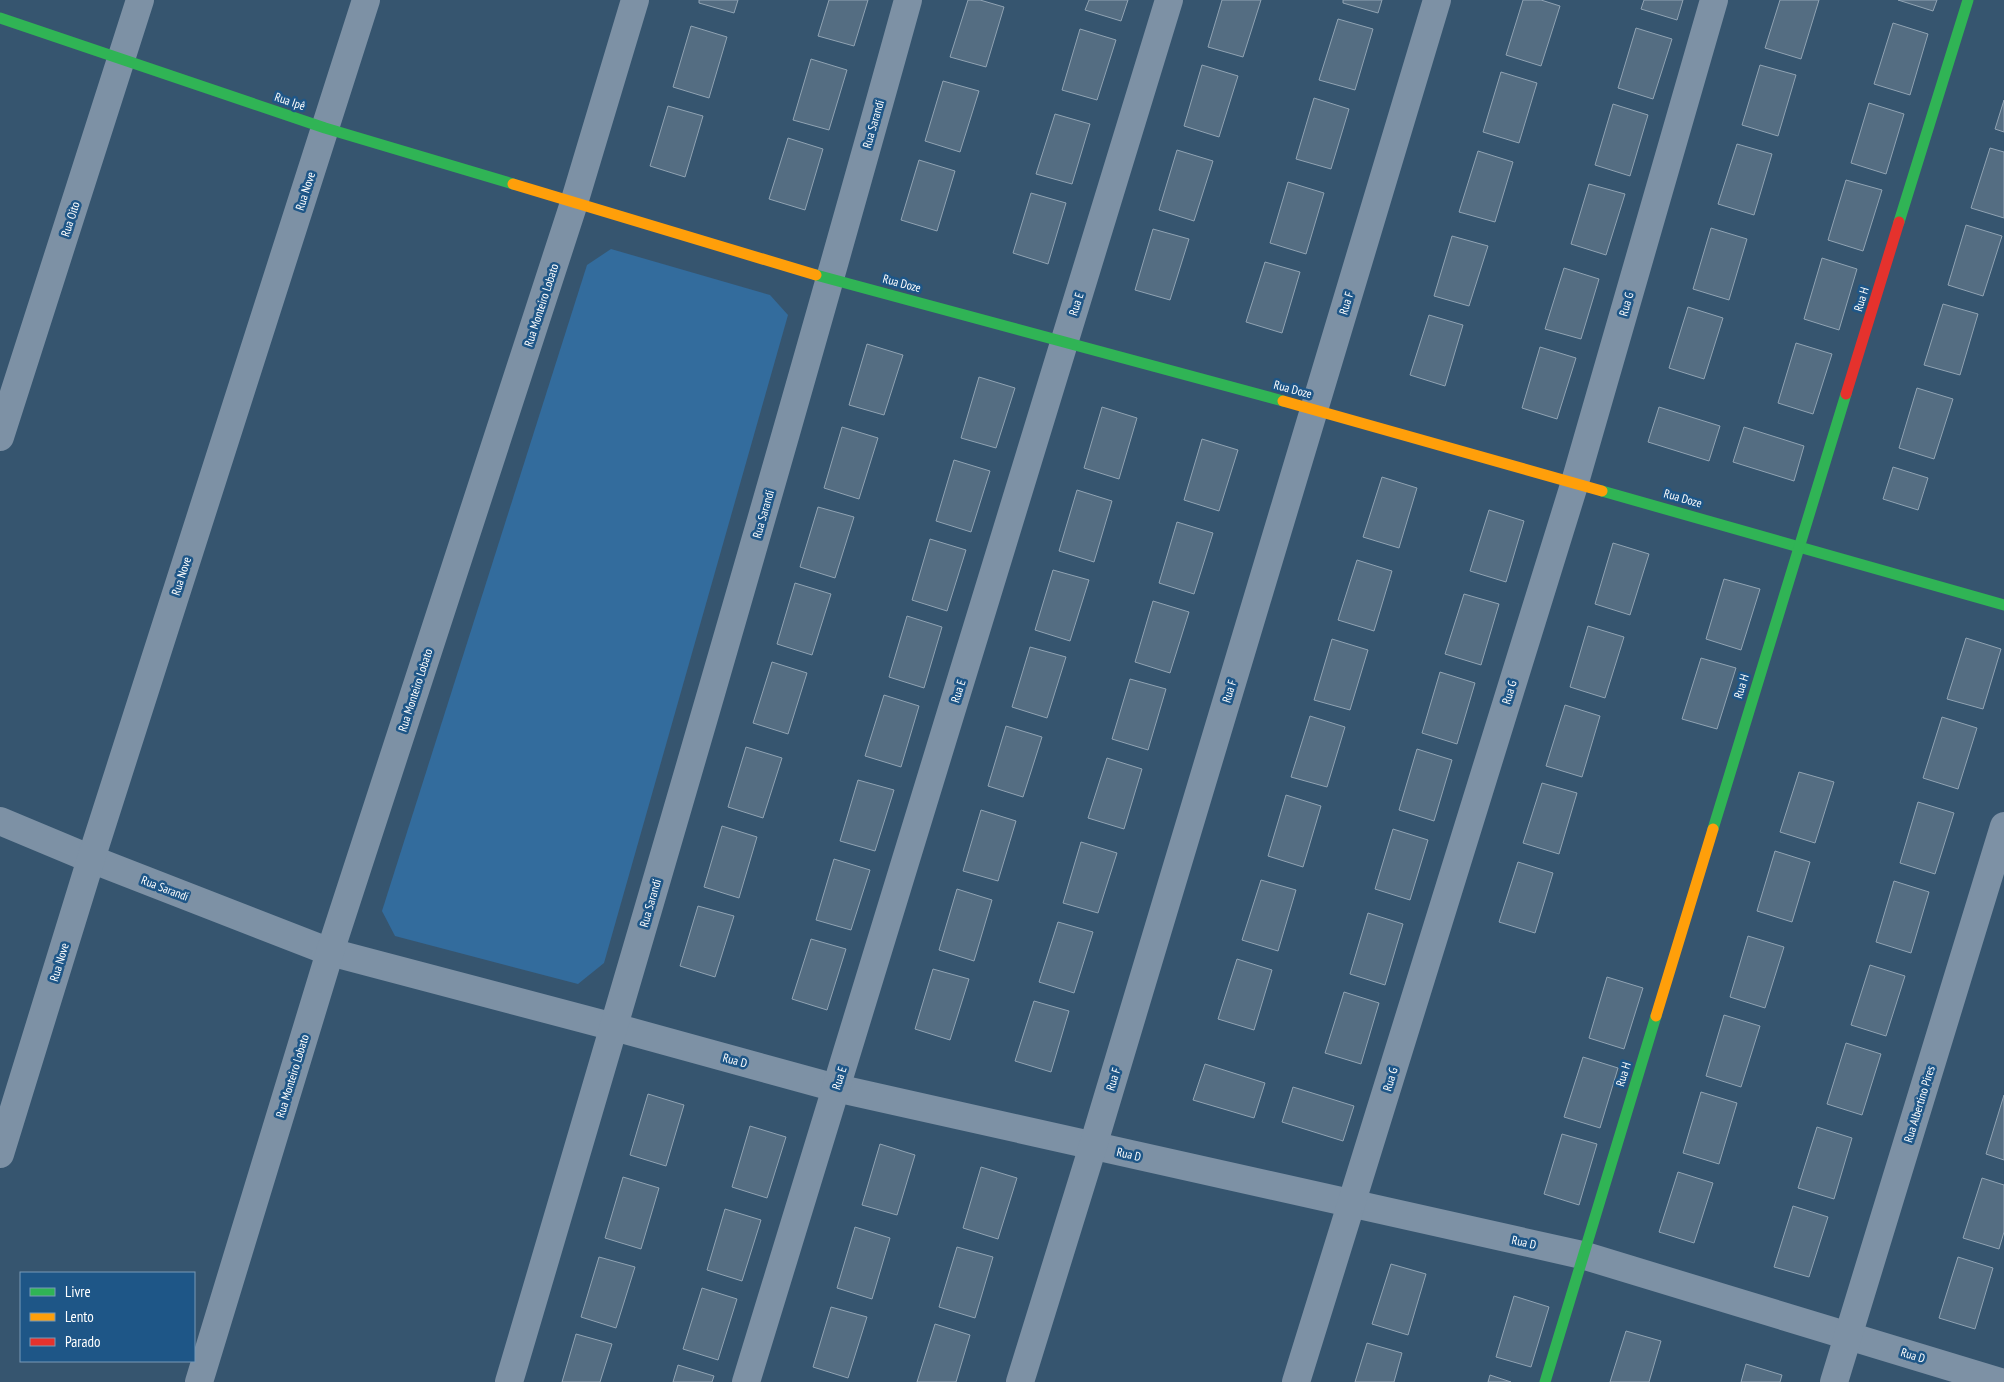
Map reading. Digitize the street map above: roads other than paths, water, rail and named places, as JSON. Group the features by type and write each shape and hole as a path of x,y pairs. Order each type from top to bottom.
{"street":[{"name":"Rua Oito","path":"0,438 140,0"},
{"name":"Rua Nove","path":"0,1154 91,859 366,0"},
{"name":"Rua Monteiro Lobato","path":"199,1382 330,952 574,203 635,0"},
{"name":"Rua Sarandi","path":"0,821 91,859 330,952 614,1027 830,279 908,0"},
{"name":"Rua E","path":"746,1382 1169,0"},
{"name":"Rua F","path":"1020,1382 1093,1146 1437,0"},
{"name":"Rua G","path":"1296,1382 1575,482 1714,0"},
{"name":"Rua H","path":"1545,1382 1582,1255 1799,546 1968,0"},
{"name":"Rua Ipê","path":"0,18 325,128 574,203"},
{"name":"Rua Doze","path":"574,203 830,279 1314,408 2004,605"},
{"name":"Rua Albertino Pires","path":"1834,1382 2004,826"},
{"name":"Rua D","path":"614,1027 836,1088 1582,1255 2000,1382"},
{"path":"509,1382 614,1027"}]}
